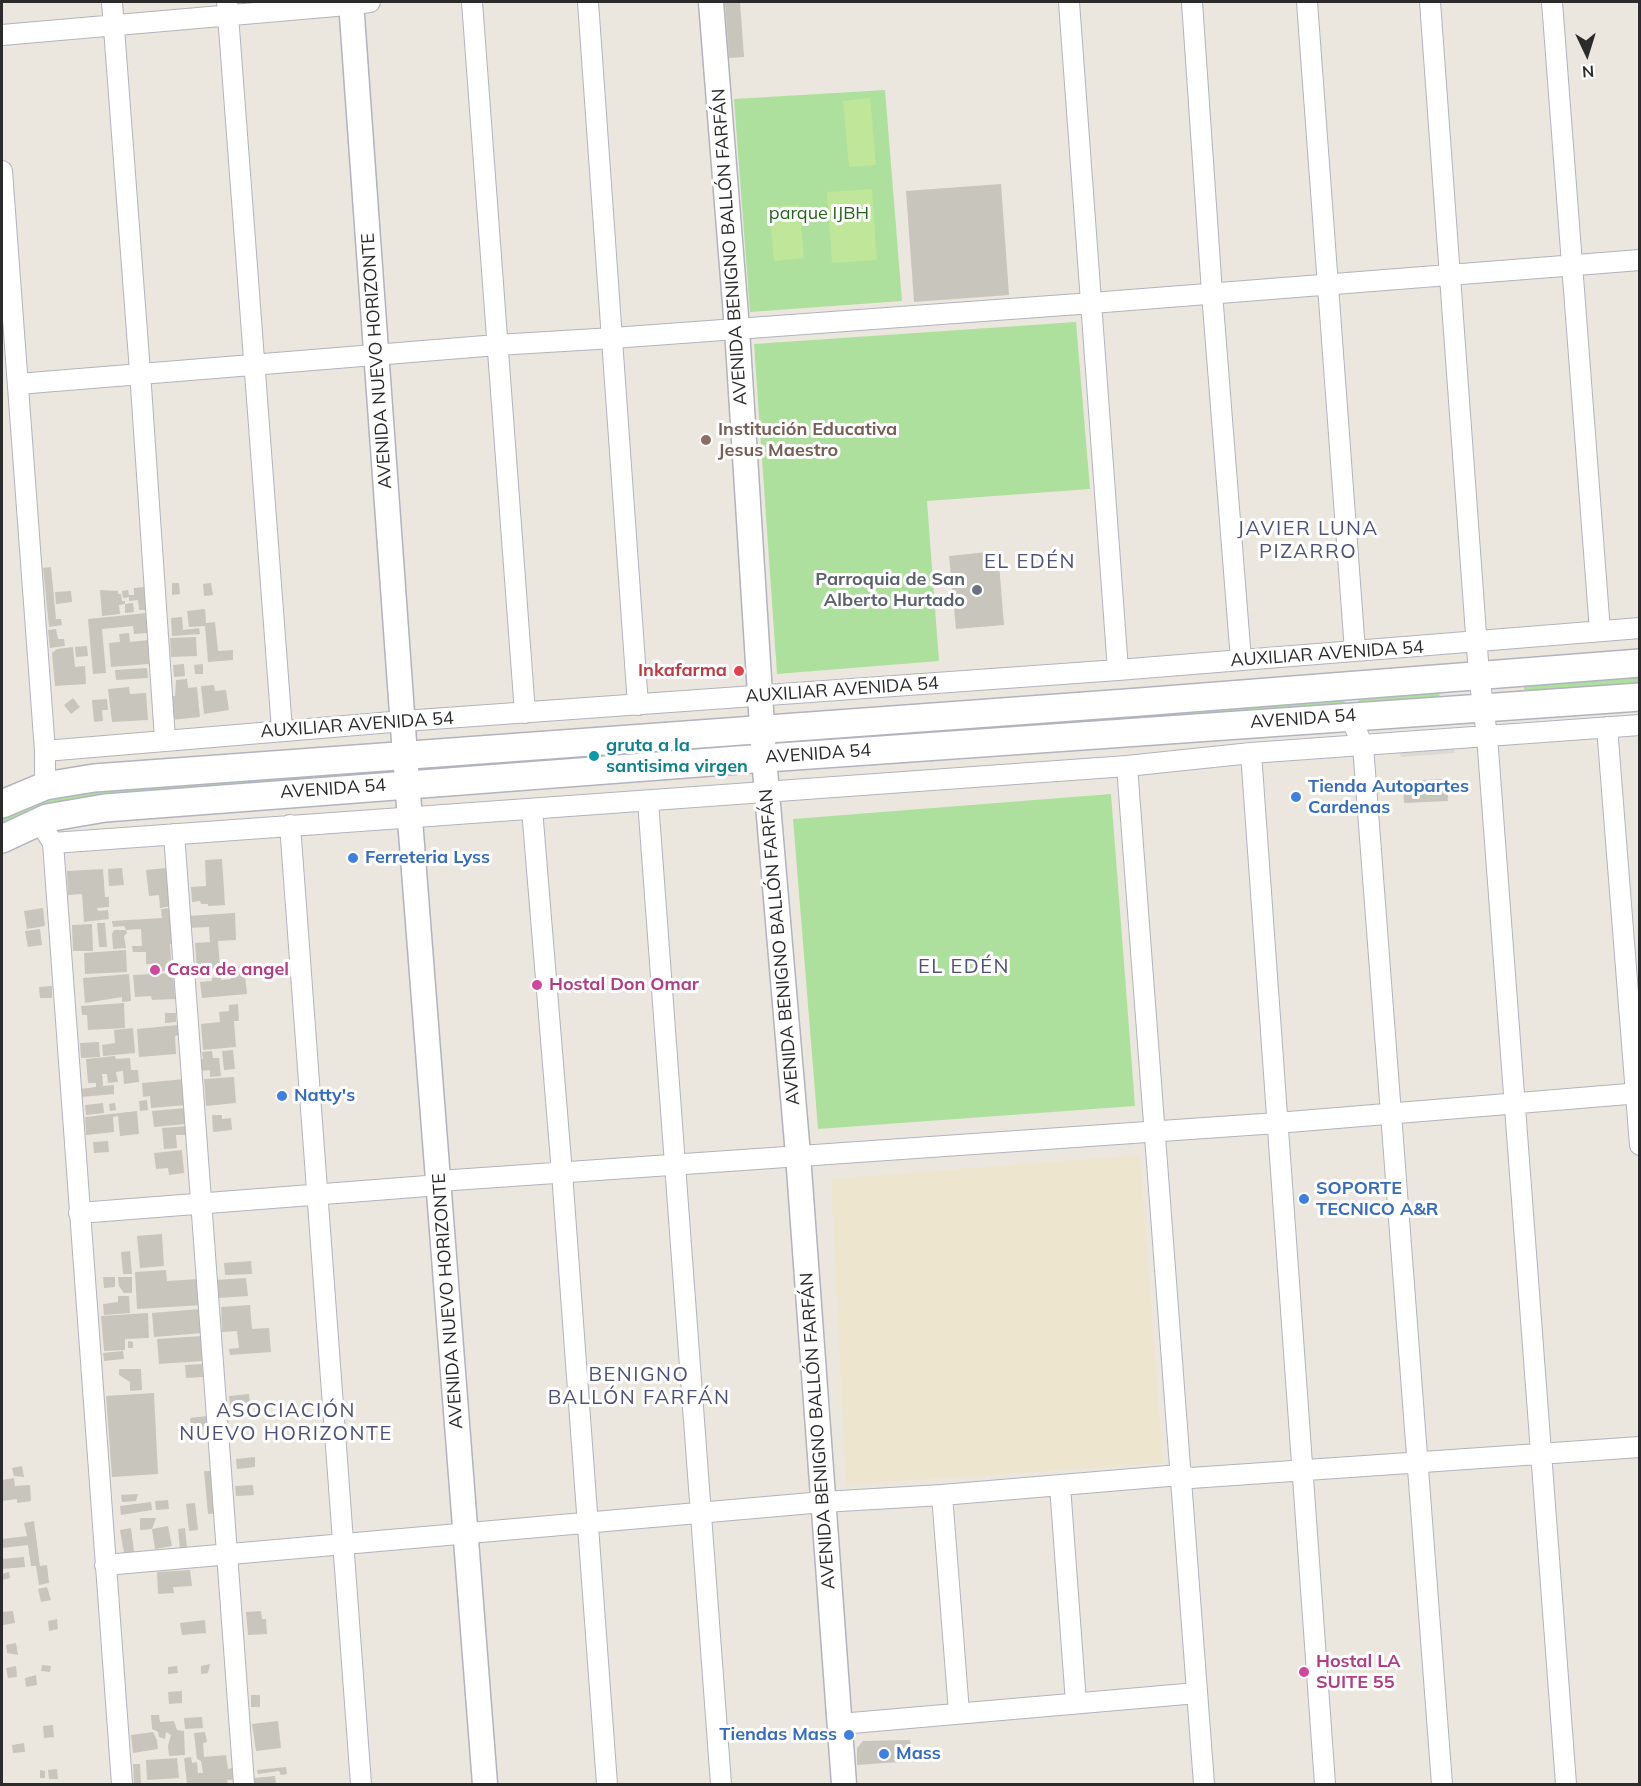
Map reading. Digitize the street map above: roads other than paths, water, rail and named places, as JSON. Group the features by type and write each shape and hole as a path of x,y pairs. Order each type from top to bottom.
{"main road":[{"name":"AVENIDA 54","path":"2,804 45,786 94,778 1140,702 1640,663"},
{"name":"AVENIDA 54","path":"2,839 46,832 83,811 105,808 1482,706 1640,697"}],"street":[{"path":"111,2 140,372 165,739"},
{"path":"2,35 113,26 228,9 336,6 357,2"},
{"name":"AVENIDA NUEVO HORIZONTE","path":"357,2 377,355 405,754 485,1785"},
{"path":"471,2 525,713"},
{"path":"588,2 639,705"},
{"name":"AVENIDA BENIGNO BALLÓN FARFÁN","path":"711,2 737,329 764,758 798,1155 844,1785"},
{"path":"1069,2 1118,670"},
{"path":"1191,2 1240,660"},
{"path":"1307,2 1355,651"},
{"path":"1430,2 1479,675 1487,736 1566,1785"},
{"path":"1552,2 1600,632"},
{"path":"228,9 282,730"},
{"path":"2,171 45,751 45,786"},
{"path":"18,384 140,372 1092,303 1640,260"},
{"name":"AUXILIAR AVENIDA 54","path":"45,751 165,739 1118,670 1640,628"},
{"path":"1350,716 1364,746 1442,1785"},
{"path":"122,1785 79,1214 46,832 174,834 1127,766 1251,753 1640,725"},
{"path":"1607,727 1638,1093 1640,1145"},
{"path":"1251,753 1325,1785"},
{"path":"1127,766 1204,1785"},
{"path":"648,801 721,1785"},
{"path":"532,809 562,1173 607,1785"},
{"path":"290,825 361,1785"},
{"path":"174,834 244,1785"},
{"path":"79,1214 427,1186 439,1181 1391,1114 1638,1093"},
{"path":"105,1565 824,1502 942,1495 1180,1475 1191,1478 1640,1447"},
{"path":"1060,1486 1076,1703"},
{"path":"942,1495 960,1713"},
{"path":"840,1724 1197,1693"}],"place":[{"name":"Institución Educativa Jesus Maestro","path":"706,440"},
{"name":"Parroquia de San Alberto Hurtado","path":"977,590"},
{"name":"Inkafarma","path":"739,671"},
{"name":"gruta a la santisima virgen","path":"594,756"},
{"name":"Tienda Autopartes Cardenas","path":"1296,797"},
{"name":"Ferreteria Lyss","path":"353,858"},
{"name":"Casa de angel","path":"155,970"},
{"name":"Hostal Don Omar","path":"537,985"},
{"name":"Natty's","path":"282,1096"},
{"name":"SOPORTE TECNICO A&R","path":"1304,1199"},
{"name":"Hostal LA SUITE 55","path":"1304,1672"},
{"name":"Tiendas Mass","path":"849,1735"},
{"name":"Mass","path":"884,1754"}],"district":[{"name":"JAVIER LUNA PIZARRO","path":"1308,540"},
{"name":"EL EDÉN","path":"1030,562"},
{"name":"EL EDÉN","path":"964,967"},
{"name":"BENIGNO BALLÓN FARFÁN","path":"639,1386"},
{"name":"ASOCIACIÓN NUEVO HORIZONTE","path":"286,1422"}],"park label":[{"name":"parque IJBH","path":"819,214"}]}
